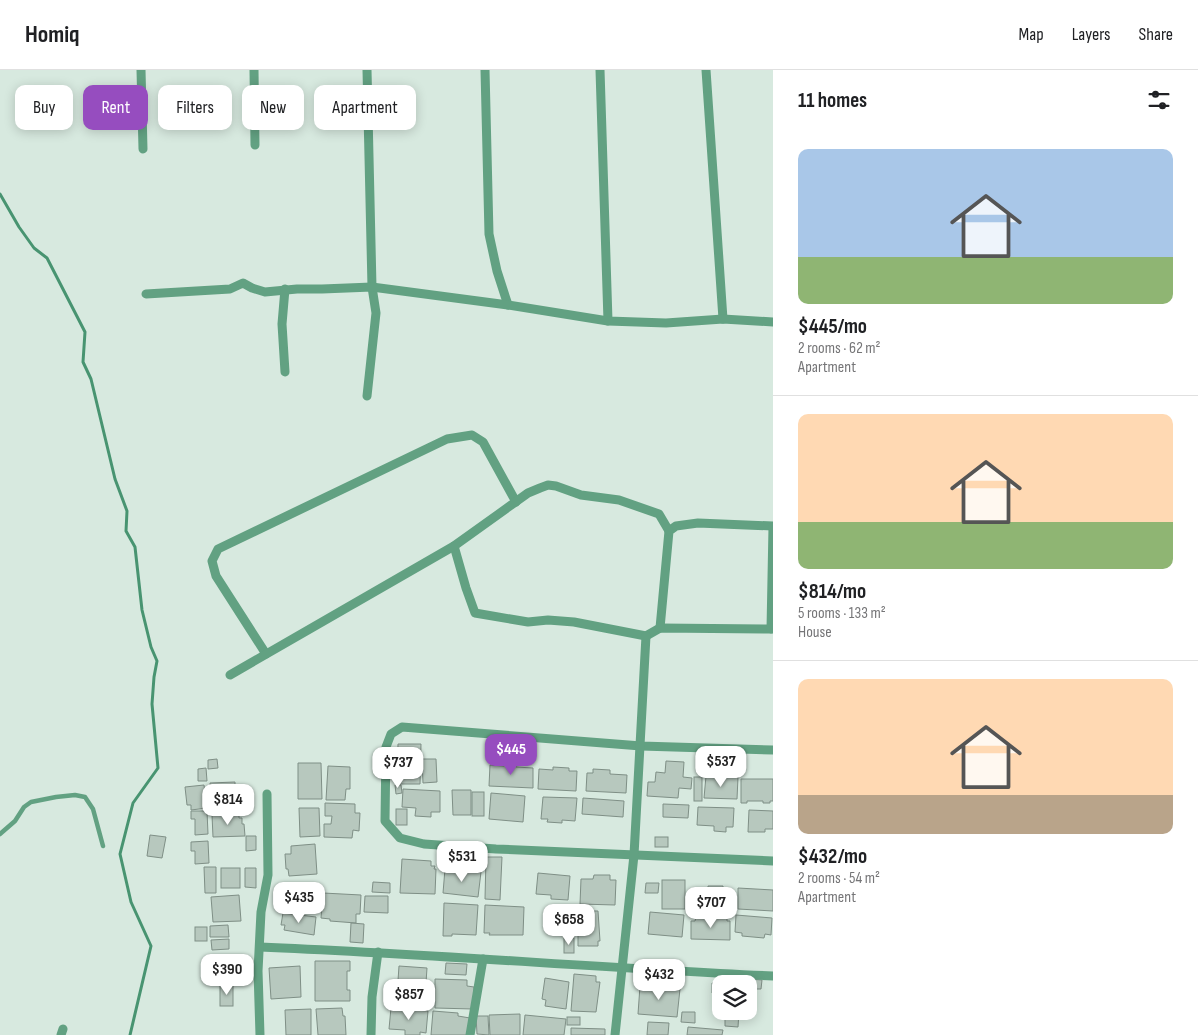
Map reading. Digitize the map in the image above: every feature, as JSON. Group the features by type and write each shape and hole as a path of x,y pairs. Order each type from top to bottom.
{"street":[{"path":"141,70 143,149"},
{"path":"254,70 255,145"},
{"path":"367,70 372,287 376,313 367,396"},
{"path":"486,70 489,234 497,272 508,305"},
{"path":"600,70 608,321"},
{"path":"706,70 723,319"},
{"path":"146,294 230,289 243,283 265,292 372,287 508,305 608,321 666,323 723,319 773,322"},
{"path":"285,372 282,324 286,290"},
{"path":"266,654 216,576 212,561 218,549 447,439 472,435 483,442 516,502"},
{"path":"230,675 454,546 516,502 548,485 581,495 619,500 659,514 669,531 660,628"},
{"path":"454,546 475,614 528,622 548,620 574,622 646,636 660,628 772,629 773,526 698,523 676,526 669,531"},
{"path":"616,1035 634,855 646,636"},
{"path":"773,750 641,746 402,727 391,734 386,747 385,821 400,838 424,844 773,861"},
{"path":"260,1035 258,971 261,912 268,875 267,794"},
{"path":"260,947 378,952 622,969 773,976"},
{"path":"371,1035 372,997 378,952"},
{"path":"470,1035 484,959"}],"lane":[{"path":"0,834 15,822 24,807 31,802 76,795 85,797 93,810 103,846"}],"building":[{"path":"398,744 421,744 420,784 397,784"},
{"path":"217,759 218,768 208,769 208,760"},
{"path":"422,759 436,759 437,782 423,783"},
{"path":"666,761 684,762 683,777 692,778 691,789 679,788 678,798 647,796 648,782 655,782 656,772 665,773"},
{"path":"504,762 516,763 516,767 533,768 533,788 489,786 490,765 504,766"},
{"path":"298,763 321,763 322,799 298,799"},
{"path":"328,766 350,767 350,789 346,789 345,800 326,800"},
{"path":"553,767 569,768 569,771 577,771 576,791 538,789 539,769 553,770"},
{"path":"206,768 207,781 198,781 198,769"},
{"path":"593,769 610,770 610,774 627,775 626,793 586,791 587,773 593,773"},
{"path":"706,776 738,777 737,799 704,798"},
{"path":"694,777 702,777 702,801 694,801"},
{"path":"741,779 773,779 773,801 770,801 770,803 747,801 747,803 741,803"},
{"path":"235,782 235,789 238,789 236,809 211,809 210,783"},
{"path":"204,785 207,808 191,810 191,805 187,805 185,787"},
{"path":"395,785 401,785 402,793 396,794"},
{"path":"403,789 440,791 440,812 431,812 431,817 415,816 416,808 402,807"},
{"path":"452,790 471,790 471,815 453,815"},
{"path":"472,792 484,792 484,816 472,816"},
{"path":"491,793 525,796 523,822 489,819"},
{"path":"543,797 577,798 575,821 562,820 562,823 547,822 548,819 541,819"},
{"path":"583,798 624,801 623,817 582,814"},
{"path":"325,803 355,804 355,813 360,813 359,831 353,830 352,838 324,837 324,824 331,824 332,816 325,816"},
{"path":"663,804 689,805 688,818 663,817"},
{"path":"698,807 734,808 733,827 726,827 726,832 714,831 714,826 697,825"},
{"path":"299,808 319,808 320,836 300,837"},
{"path":"396,809 407,809 407,825 396,825"},
{"path":"749,810 773,811 773,829 765,829 765,832 748,832"},
{"path":"191,811 207,811 208,834 195,835 195,819 191,819"},
{"path":"239,814 239,818 242,818 242,824 244,824 245,836 213,837 212,815"},
{"path":"150,835 166,837 162,858 147,856"},
{"path":"246,836 256,836 256,850 246,851"},
{"path":"655,837 668,837 668,847 655,847"},
{"path":"208,841 209,863 195,864 195,851 191,851 191,842"},
{"path":"315,844 317,874 289,876 288,869 286,869 285,854 291,854 291,846"},
{"path":"486,857 502,857 500,900 485,899"},
{"path":"402,859 431,861 431,866 435,866 434,869 436,869 435,894 400,893"},
{"path":"204,867 216,867 216,893 205,893"},
{"path":"221,868 240,868 240,888 221,888"},
{"path":"245,868 256,868 256,888 245,887"},
{"path":"445,869 481,872 478,897 443,893"},
{"path":"538,873 570,876 568,900 551,899 551,895 536,894"},
{"path":"594,875 610,875 610,880 616,880 615,905 580,904 581,879 593,879"},
{"path":"662,880 685,880 685,909 662,909"},
{"path":"373,882 390,883 390,893 372,892"},
{"path":"646,883 659,883 658,893 645,893"},
{"path":"708,886 723,886 723,889 729,889 729,908 696,907 697,889 708,889"},
{"path":"738,888 773,890 773,911 738,909"},
{"path":"289,889 315,890 315,907 289,906"},
{"path":"323,893 361,895 360,914 356,914 356,923 330,921 330,919 321,918"},
{"path":"239,895 241,921 213,922 211,897"},
{"path":"365,896 388,896 388,913 364,912"},
{"path":"444,903 478,905 476,935 452,934 452,936 443,936"},
{"path":"485,905 524,907 523,935 489,935 490,933 484,933"},
{"path":"578,911 598,911 600,941 598,941 598,946 578,946"},
{"path":"650,912 684,915 682,937 648,934"},
{"path":"283,913 316,917 314,935 284,930 285,925 281,925"},
{"path":"736,915 772,918 771,935 765,934 764,938 742,936 742,933 735,932"},
{"path":"696,917 727,917 727,921 730,921 730,940 691,939 691,921 695,921"},
{"path":"351,923 364,924 363,943 350,942"},
{"path":"228,925 229,937 210,937 210,926"},
{"path":"195,927 207,927 207,941 195,941"},
{"path":"564,938 574,938 574,953 564,953"},
{"path":"229,939 229,949 212,950 211,940"},
{"path":"315,961 350,961 350,971 347,971 347,990 350,990 350,1001 315,1001"},
{"path":"446,963 467,964 466,975 445,974"},
{"path":"300,966 301,997 271,999 269,968"},
{"path":"399,966 427,968 425,997 397,995"},
{"path":"574,974 596,976 596,982 600,982 596,1012 571,1011"},
{"path":"545,978 569,982 566,1009 545,1006 546,1000 542,999"},
{"path":"435,979 467,980 467,986 474,987 473,1009 435,1008"},
{"path":"757,980 762,980 761,989 757,989"},
{"path":"645,984 673,986 672,989 680,989 677,1017 638,1014 640,986 645,986"},
{"path":"220,985 233,985 233,1006 220,1006"},
{"path":"342,1008 343,1016 345,1016 346,1035 318,1035 316,1009"},
{"path":"391,1008 428,1011 426,1033 420,1032 420,1035 405,1035 405,1030 389,1029"},
{"path":"311,1009 311,1035 286,1035 285,1010"},
{"path":"433,1011 458,1013 458,1016 470,1018 468,1035 431,1035"},
{"path":"682,1012 695,1012 695,1023 681,1022"},
{"path":"520,1014 520,1035 490,1035 489,1015"},
{"path":"525,1015 566,1019 564,1035 523,1035"},
{"path":"476,1016 488,1016 489,1035 477,1034"},
{"path":"567,1017 580,1017 580,1025 567,1025"},
{"path":"725,1020 738,1020 738,1027 725,1026"},
{"path":"648,1022 669,1023 668,1035 647,1035"},
{"path":"688,1027 723,1030 722,1035 687,1035"},
{"path":"571,1028 605,1029 605,1035 571,1035"}],"waterway":[{"path":"0,194 19,227 34,248 47,258 85,332 83,362 91,379 115,479 127,511 126,531 135,547 142,610 151,647 157,661 152,704 158,768 133,803 120,854 131,902 151,946 130,1035"}]}
